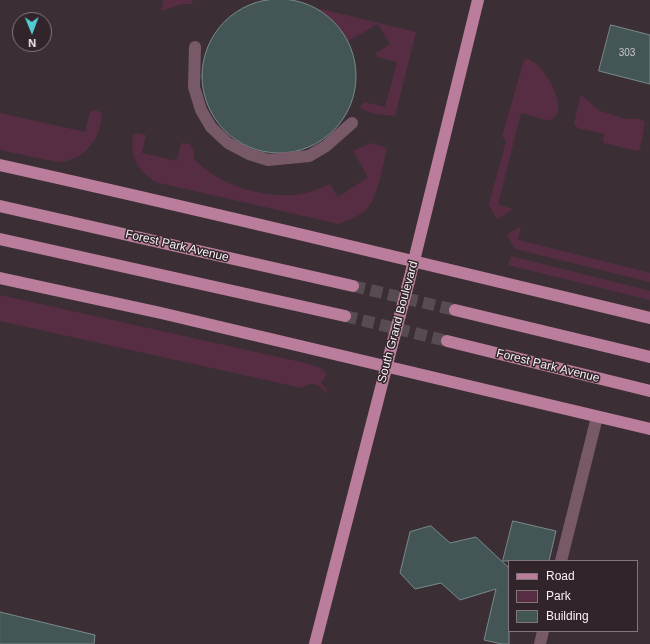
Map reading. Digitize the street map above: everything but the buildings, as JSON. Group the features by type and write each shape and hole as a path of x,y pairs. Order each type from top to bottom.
{"main road":[{"name":"South Grand Boulevard","path":"315,644 409,281 478,0"},
{"path":"0,165 106,188 650,318"},
{"name":"Forest Park Avenue","path":"0,206 353,286"},
{"path":"0,239 345,316"},
{"path":"0,278 161,313 650,429"},
{"path":"455,310 650,357"},
{"name":"Forest Park Avenue","path":"447,341 650,391"}],"lane":[{"path":"195,47 194,87 201,110 211,127 228,143 249,154 268,160 309,156 326,146 352,124"},
{"path":"561,560 597,417"},
{"path":"540,644 543,632"}],"green space":[{"path":"163,0 193,0 192,4 182,4 161,11"},
{"path":"317,8 416,32 395,116 373,113 360,108 364,102 385,107 397,62 377,57 376,53 390,44 378,24 348,41 342,31"},
{"path":"527,59 535,63 549,80 558,101 558,110 555,117 548,120 521,113 498,205 513,209 497,219 489,204 506,141 502,136 524,60"},
{"path":"581,95 600,111 626,119 639,119 644,121 645,123 640,149 637,151 604,143 604,134 578,128 574,124"},
{"path":"95,110 100,112 102,119 98,134 84,152 71,159 57,162 0,150 0,113 85,132 90,112"},
{"path":"137,133 146,135 142,153 177,161 181,143 190,144 194,151 194,159 217,177 238,187 249,190 261,193 283,195 303,194 330,184 338,197 368,177 353,151 371,143 387,148 380,181 370,205 360,215 339,224 155,182 139,167 134,157 132,143 133,135"},
{"path":"521,226 518,240 650,273 650,282 515,249 507,234"},
{"path":"511,256 650,291 650,300 508,265"},
{"path":"0,295 305,363 321,368 327,374 321,383 326,388 328,394 313,384 302,388 0,321"}],"tunnel":[{"path":"353,286 455,310"},
{"path":"345,316 447,341"}]}
